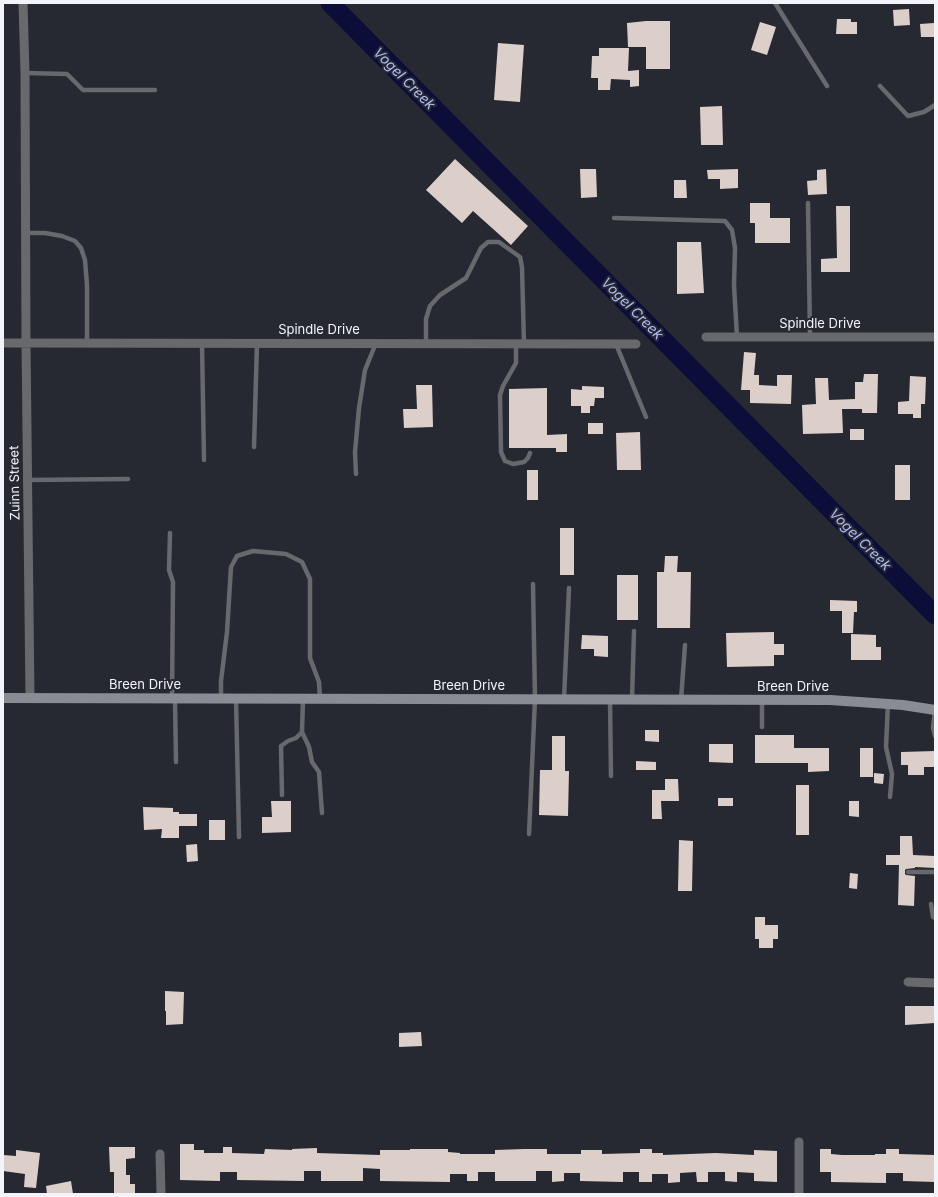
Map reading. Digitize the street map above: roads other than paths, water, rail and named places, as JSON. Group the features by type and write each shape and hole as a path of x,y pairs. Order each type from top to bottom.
{"street":[{"name":"Zuinn Street","path":"23,3 25,73 30,698"},
{"name":"Spindle Drive","path":"706,337 935,338"},
{"name":"Spindle Drive","path":"3,343 636,344"},
{"name":"Breen Drive","path":"3,698 830,700 888,703 935,710"},
{"path":"908,982 935,983"},
{"path":"799,1142 799,1194"},
{"path":"160,1154 161,1194"}],"lane":[{"path":"775,3 827,86"},
{"path":"25,73 67,74 83,90 155,90"},
{"path":"880,86 908,116 924,112 935,105"},
{"path":"808,203 810,337"},
{"path":"614,218 725,221 732,230 735,248 734,285 737,337"},
{"path":"26,232 62,236 75,241 81,248 85,260 87,285 86,343"},
{"path":"426,344 426,319 430,306 440,296 466,278 481,248 488,242 499,242 520,257 522,267 520,344 516,363 503,386 500,395 501,452 502,459 509,464 519,464 528,458 530,453"},
{"path":"202,343 204,460"},
{"path":"254,447 257,343"},
{"path":"356,474 355,452 359,408 365,370 376,344"},
{"path":"616,344 646,417"},
{"path":"28,480 128,479"},
{"path":"170,533 169,570 173,582 173,698 176,762"},
{"path":"221,698 220,681 227,632 231,567 237,556 253,551 286,554 302,562 310,579 310,658 319,682 320,699"},
{"path":"529,834 535,699 533,584"},
{"path":"564,699 569,588"},
{"path":"632,699 634,631"},
{"path":"681,700 684,645"},
{"path":"236,698 239,837"},
{"path":"303,699 302,732 309,747 312,762 319,772 322,813"},
{"path":"610,699 611,776"},
{"path":"762,700 762,727"},
{"path":"888,703 886,747 892,774 890,797"},
{"path":"935,710 935,736"},
{"path":"282,794 281,746 296,738 302,732"},
{"path":"908,872 935,872"},
{"path":"931,904 933,918 935,918"}],"waterway":[{"name":"Vogel Creek","path":"330,3 935,615"}]}
